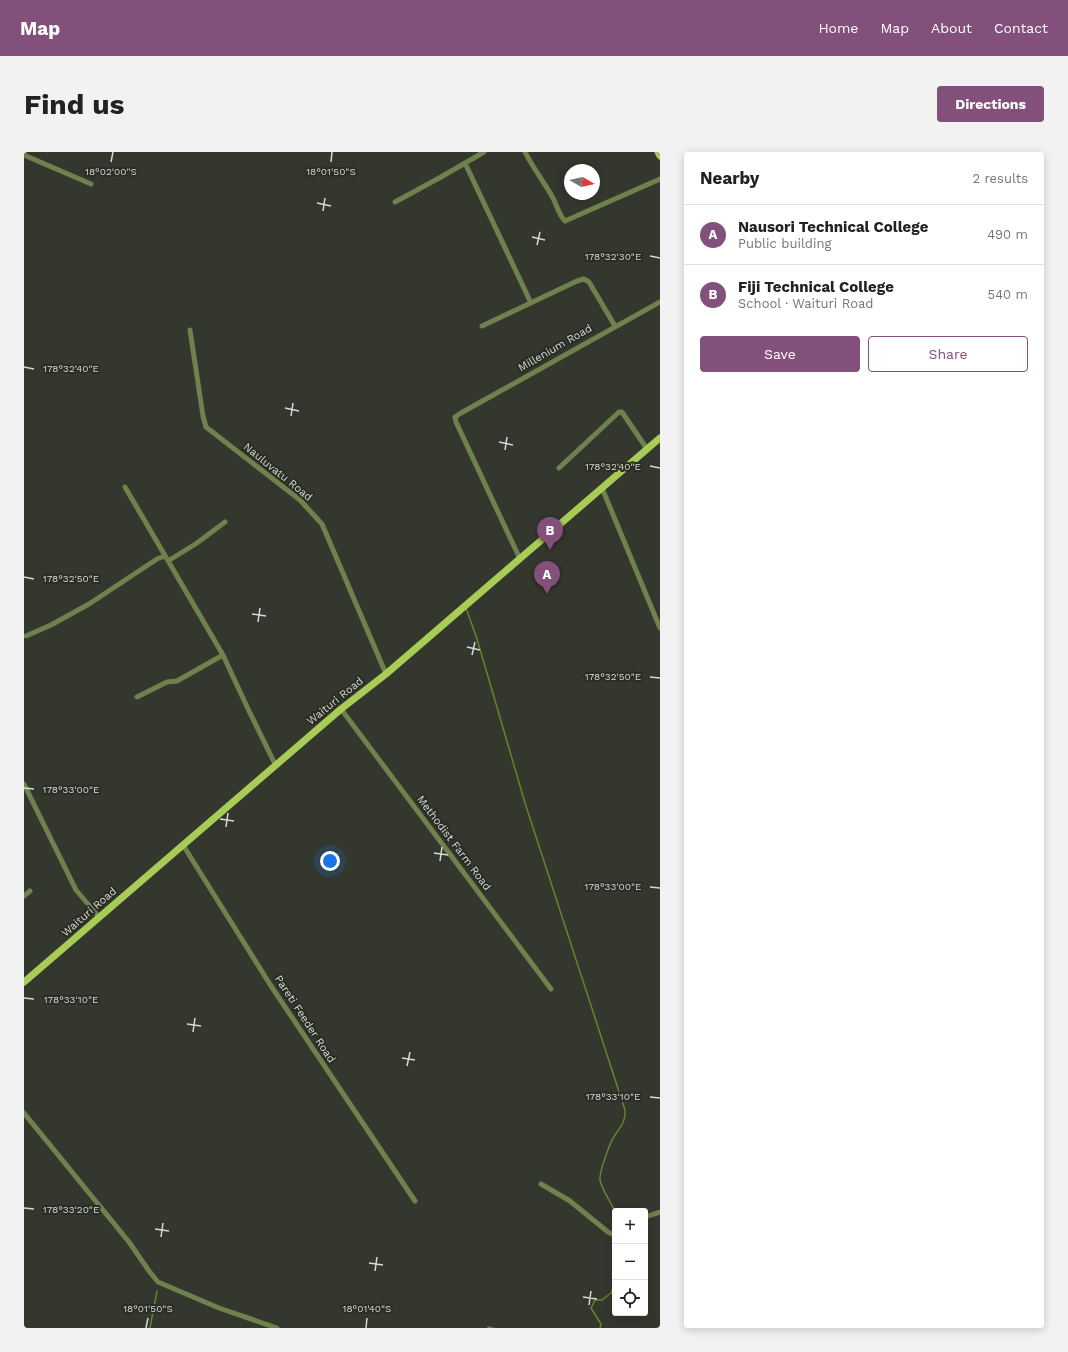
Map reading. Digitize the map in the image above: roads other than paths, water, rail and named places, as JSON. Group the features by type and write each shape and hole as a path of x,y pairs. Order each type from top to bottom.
{"main road":[{"path":"658,152 660,156"},
{"name":"Waituri Road","path":"24,982 341,709 386,674 660,438"}],"street":[{"path":"395,202 484,152"},
{"path":"525,152 531,165 553,198 565,221 660,179"},
{"path":"24,155 91,184"},
{"path":"465,163 531,303"},
{"path":"482,326 582,279 586,280 615,326"},
{"name":"Millenium Road","path":"520,559 455,417 660,302"},
{"name":"Nauluvatu Road","path":"190,330 206,427 300,500 322,524 386,674"},
{"path":"559,468 619,412 622,412 647,449"},
{"path":"125,487 223,655 276,766"},
{"path":"602,488 660,628"},
{"path":"26,636 89,604 158,559 167,558 197,543 225,522"},
{"path":"138,698 167,682 177,681 223,655"},
{"name":"Methodist Farm Road","path":"341,709 551,989"},
{"path":"24,784 76,890 99,917"},
{"name":"Pareti Feeder Road","path":"183,846 271,986 415,1201"},
{"path":"24,896 30,892"},
{"path":"24,1113 129,1242 158,1282 219,1308 277,1328"},
{"path":"541,1184 570,1201 612,1234"},
{"path":"648,1216 660,1212"}],"waterway":[{"path":"466,608 477,639 525,803 625,1110 624,1120 610,1144 600,1176 602,1188 613,1208"},
{"path":"600,1328 601,1324 591,1308 595,1300 602,1300 612,1290"},
{"path":"150,1328 157,1291"},
{"path":"488,1328 493,1328"}],"place":[{"name":"Fiji Technical College","path":"550,550"},
{"name":"Nausori Technical College","path":"547,594"}]}
